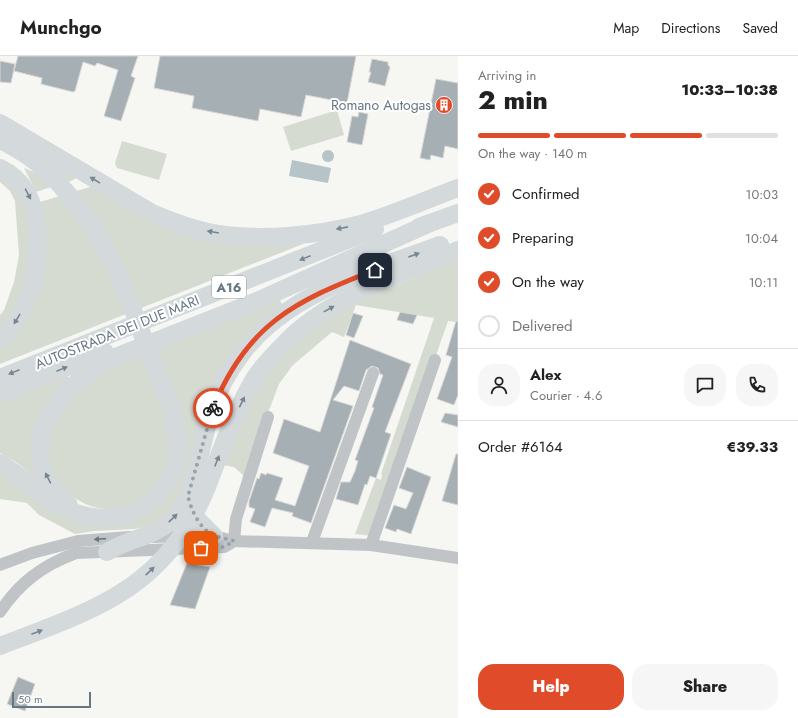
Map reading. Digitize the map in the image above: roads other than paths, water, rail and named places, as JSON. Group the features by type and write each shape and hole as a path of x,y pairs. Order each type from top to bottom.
{"highway":[{"path":"0,123 152,213 171,221 212,233 234,235 291,235 342,228 373,220 458,188"},
{"path":"0,140 32,158 45,168 92,225 110,256 125,291 174,418 177,435 177,453 171,477 154,499 138,510 119,517 108,518 84,515 58,505 0,463"},
{"path":"0,156 28,166 54,178"},
{"path":"0,168 9,172 18,180 31,200 37,232 38,252 35,272 25,304 16,321 0,341"},
{"name":"AUTOSTRADA DEI DUE MARI","path":"0,378 458,197"},
{"name":"AUTOSTRADA DEI DUE MARI","path":"0,394 458,213"},
{"path":"84,515 68,504 55,490 40,456 42,434 46,419 55,404 76,382 115,357 257,301 430,223"},
{"path":"107,552 157,530 171,521 181,510 188,496 210,414 219,393 238,358 260,332 280,315 323,290 458,239"},
{"path":"0,646 72,619 97,607 135,585 152,570 178,541 187,528 206,490 226,438 254,378 286,341 305,324 346,299 458,250"},
{"path":"188,496 191,508 196,518 214,536"}],"street":[{"path":"371,545 435,360"},
{"path":"312,542 373,373"},
{"path":"234,541 236,519 268,417"},
{"path":"0,565 38,551 78,541 139,537 214,536 234,541 312,542 371,545 458,558"},
{"path":"0,612 12,594 24,583 57,560 76,553 224,547 234,541"}],"place":[{"name":"Romano Autogas","path":"444,105"}]}
